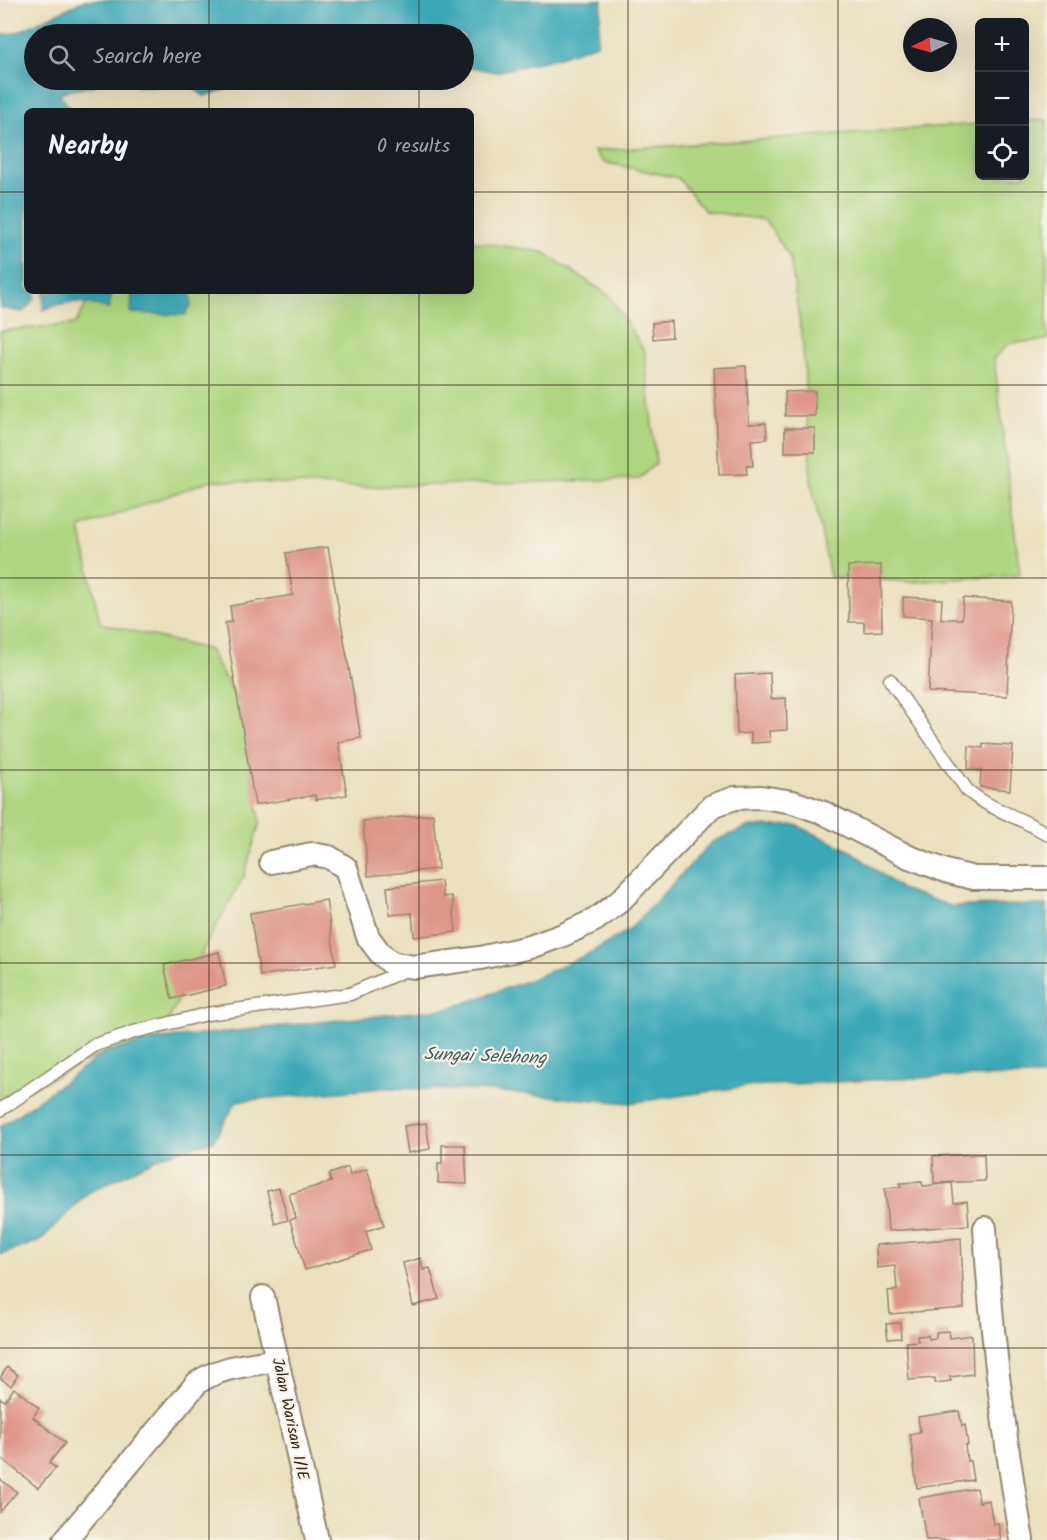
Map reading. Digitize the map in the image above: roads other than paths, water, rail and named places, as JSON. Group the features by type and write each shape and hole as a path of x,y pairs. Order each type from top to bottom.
{"street":[{"path":"271,862 312,854 329,857 346,868 368,937 391,963 414,966 480,958 530,947 594,920 628,893 712,806 735,798 761,796 793,802 824,813 909,857 949,872 974,878 1047,878"},
{"path":"986,1228 996,1364 1007,1451 1022,1540"},
{"name":"Jalan Warisan 1/1E","path":"263,1298 317,1540"},
{"path":"65,1540 198,1383 224,1369 277,1360"}],"lane":[{"path":"890,680 967,790 981,802 1031,824 1047,834"},
{"path":"0,1110 95,1045 134,1032 207,1014 350,994 414,966"}],"water":[{"path":"85,0 602,0 597,44 556,58 496,72 474,68 474,24 35,24"},
{"path":"24,29 24,90 72,90 59,93 70,108 24,108 24,294 35,294 35,299 23,312 0,308 0,35 16,33"},
{"path":"196,90 224,90 204,96"},
{"path":"44,294 112,294 109,309 76,302 43,310"},
{"path":"132,294 191,294 191,305 185,315 131,313"},
{"name":"Sungai Selehong","path":"796,825 851,851 901,889 951,906 1047,905 1047,1076 938,1077 748,1086 629,1103 491,1091 385,1088 237,1101 213,1141 164,1155 88,1193 40,1241 0,1255 0,1127 106,1052 159,1039 451,1008 532,979 588,954 629,930 712,842 748,827"}]}
